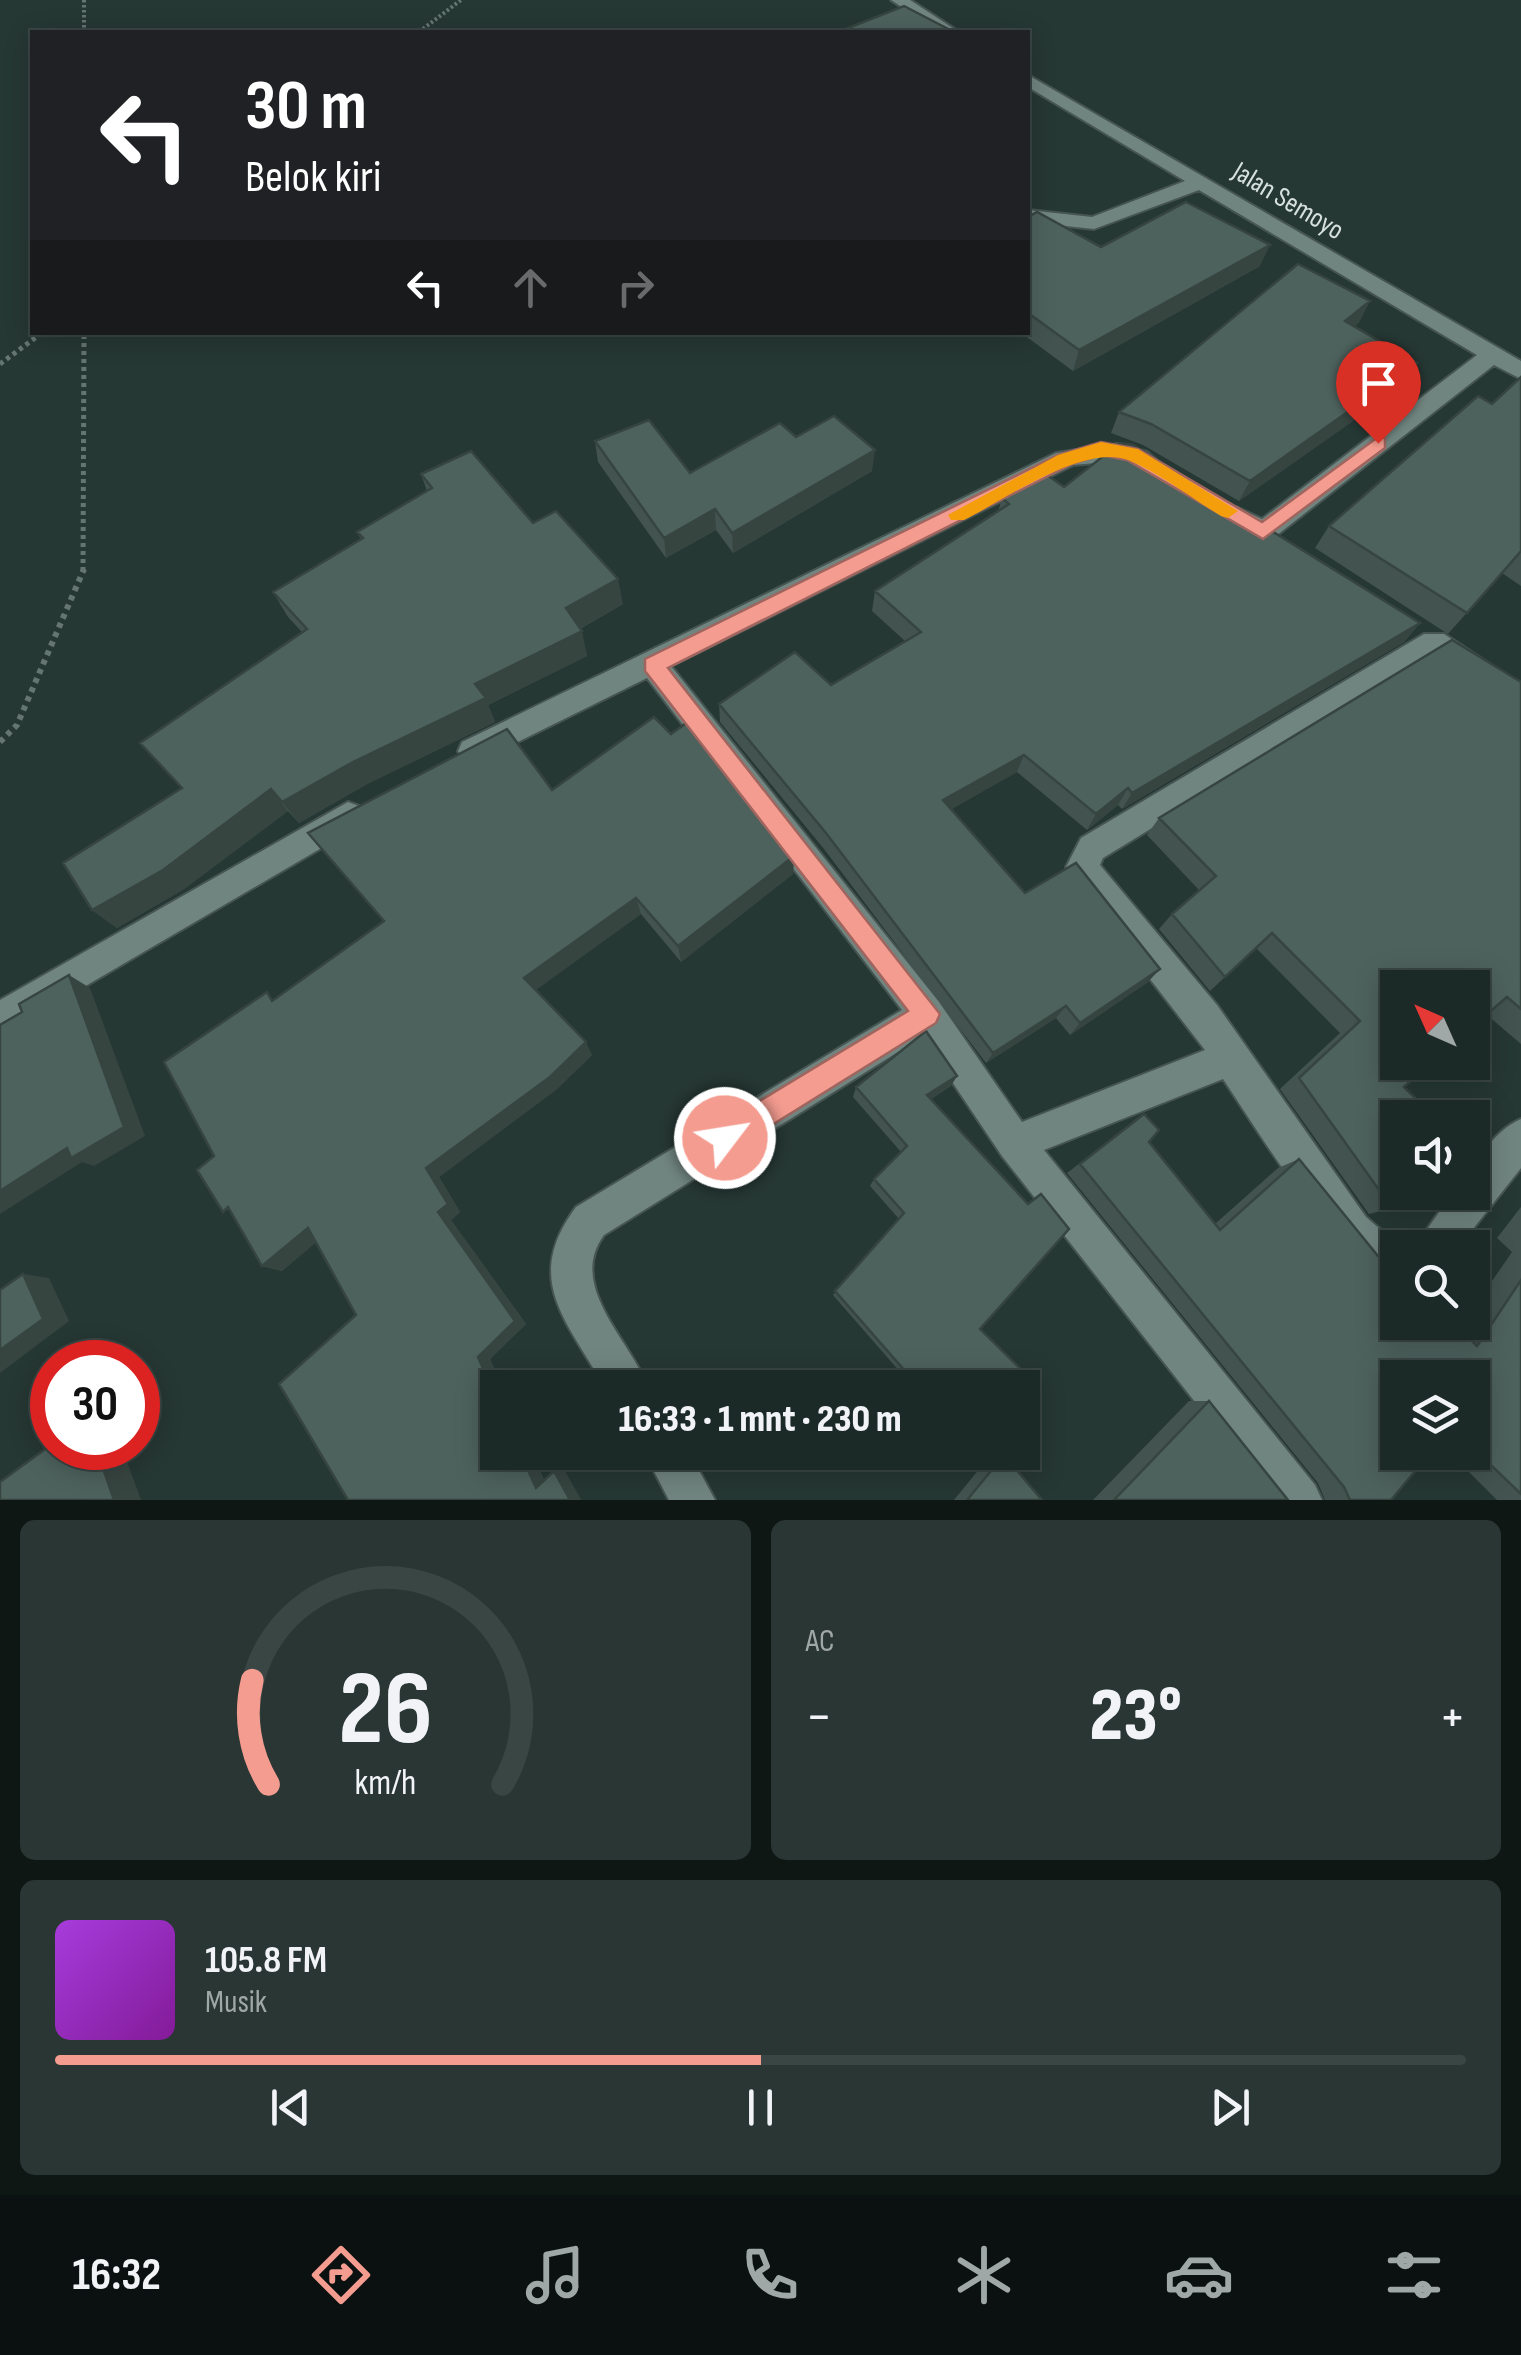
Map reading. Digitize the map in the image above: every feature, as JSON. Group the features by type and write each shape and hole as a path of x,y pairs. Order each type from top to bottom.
{"street":[{"path":"899,0 948,30"},
{"name":"Jalan Semoyo","path":"1030,81 1521,371"},
{"path":"1030,216 1094,223 1201,182"},
{"path":"1263,532 1494,354"},
{"path":"443,766 1065,459 1101,449 1132,454 1164,474"},
{"path":"1214,502 1294,552"},
{"path":"1403,622 1521,700"},
{"path":"1380,1256 1352,1232 1205,1017 1082,867 1092,848 1434,642"},
{"path":"653,665 927,1014 1015,1143 1300,1500"},
{"path":"0,1019 380,797"},
{"path":"618,1370 570,1286 572,1247 590,1221 927,1014"},
{"path":"1015,1143 1230,1058"},
{"path":"1447,1230 1521,1138"},
{"path":"676,1470 692,1500"}],"path":[{"path":"84,0 84,30"},
{"path":"422,30 461,0"},
{"path":"0,364 39,335"},
{"path":"0,742 17,726 30,686 86,564 84,335"}],"building":[{"path":"904,6 950,30 843,30"},
{"path":"1186,202 1270,245 1079,350 1030,314 1030,216 1037,212 1101,247"},
{"path":"1298,264 1370,301 1345,321 1417,363 1250,481 1151,424 1119,412"},
{"path":"1521,377 1521,551 1467,613 1329,526 1478,396 1492,404"},
{"path":"834,416 875,450 732,533 715,509 664,538 595,441 649,420 690,473 780,423 796,437"},
{"path":"1120,443 1133,445 1420,623 1132,793 1128,788 1096,814 1024,755 943,800 1025,893 1076,863 1160,969 1080,1023 1066,1006 993,1053 826,833 719,704 795,652 831,685 921,632 875,591 1009,504 1002,498 1043,472 1064,487"},
{"path":"471,451 533,523 556,511 618,579 566,608 582,631 475,684 486,698 353,762 282,802 271,789 163,870 92,910 63,863 182,788 140,743 307,629 273,592 363,538 357,532 432,488 421,474"},
{"path":"1452,640 1521,682 1521,1009 1507,997 1490,1012 1490,970 1380,970 1380,1080 1412,1080 1404,1087 1417,1100 1380,1100 1380,1191 1299,1078 1360,1021 1272,933 1225,977 1172,914 1216,876 1159,818"},
{"path":"654,717 671,734 689,721 794,856 678,946 636,898 524,978 586,1042 550,1077 426,1168 448,1204 438,1212 515,1321 478,1357 484,1370 480,1370 480,1470 528,1470 536,1488 554,1471 570,1500 348,1500 279,1384 356,1315 308,1228 262,1266 228,1207 223,1212 197,1170 214,1156 164,1062 267,992 272,1001 384,921 308,833 507,729 552,790"},
{"path":"69,975 124,1127 71,1158 67,1148 0,1191 0,1025 22,1012 19,1004"},
{"path":"926,1031 957,1076 927,1095 1028,1204 1041,1194 1069,1229 980,1329 1022,1370 904,1370 835,1291 904,1213 874,1179 907,1146 856,1087"},
{"path":"1144,1114 1159,1130 1149,1142 1220,1230 1299,1159 1380,1257 1380,1340 1471,1340 1477,1346 1481,1340 1490,1340 1490,1326 1521,1280 1521,1494 1490,1464 1490,1360 1380,1360 1380,1470 1416,1470 1391,1500 1350,1500 1344,1487 1080,1164"},
{"path":"23,1274 43,1319 0,1350 0,1290"},
{"path":"1209,1401 1288,1500 1114,1500"},
{"path":"30,1460 30,1470 104,1470 114,1500 0,1500 0,1482"},
{"path":"992,1470 1017,1470 1042,1500 967,1500"}],"slow traffic":[{"path":"958,515 1065,459 1101,449 1132,454 1228,511"}],"route":[{"path":"725,1138 927,1014 653,665 1065,459 1101,449 1132,454 1263,532 1378,443"}]}
